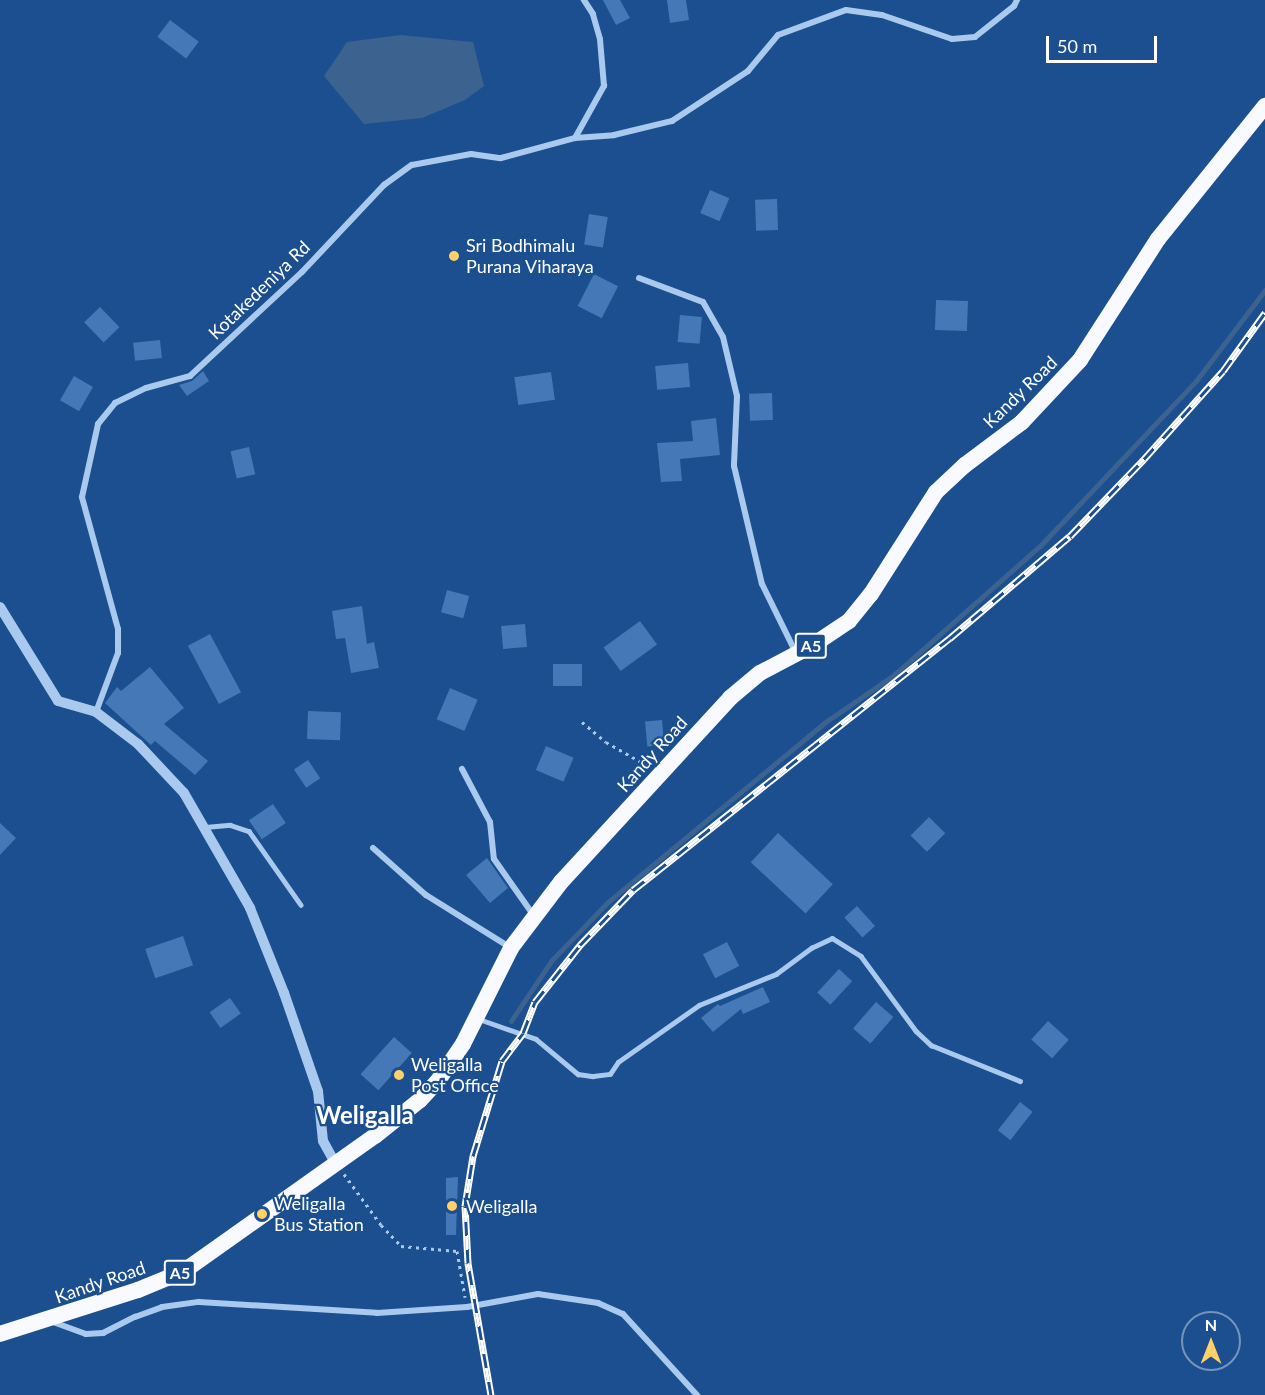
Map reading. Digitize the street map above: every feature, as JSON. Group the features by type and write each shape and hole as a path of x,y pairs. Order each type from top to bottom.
{"highway":[{"name":"Kandy Road","path":"0,1334 138,1290 184,1271 375,1136 420,1100 450,1064 512,948 534,916 659,774 745,684 849,621 871,594 936,492 966,465 1022,422 1080,360 1158,239 1240,140 1265,105"}],"street":[{"path":"575,138 604,86 600,39 593,14 584,0"},
{"name":"Kotakedeniya Rd","path":"96,712 118,653 118,628 82,497 98,424 116,403 146,388 190,376 302,272 384,185 412,165 471,154 501,158 575,138 614,135 672,121 748,71 778,35 846,10 882,15 952,39 975,38 1014,6 1017,0"},
{"path":"639,278 703,302 723,337 737,396 734,466 762,584 796,653"},
{"path":"0,607 58,701 96,712 138,744 184,793 250,908 318,1091 323,1141 325,1149 335,1163"},
{"path":"462,769 490,822 494,860 534,916"},
{"path":"373,848 426,895 512,948"},
{"path":"49,1320 86,1334 103,1334 135,1317 162,1307 199,1302 377,1313 467,1306 538,1294 598,1303 623,1314 697,1395"}],"lane":[{"path":"202,827 230,825 249,831 301,905"},
{"path":"476,1018 536,1039 578,1074 593,1076 610,1074 618,1062 699,1005 776,974 811,948 832,938 861,956 916,1031 931,1045 1020,1081"}],"path":[{"path":"582,722 606,742 659,774"},
{"path":"335,1163 363,1197 381,1225 401,1246 457,1251 467,1306"}],"water":[{"path":"400,35 473,42 484,86 465,100 422,118 364,124 324,76 347,42"}],"building":[{"path":"603,0 620,0 630,18 616,25"},
{"path":"667,0 686,0 689,20 670,23"},
{"path":"170,20 199,42 186,58 157,37"},
{"path":"710,190 729,198 720,221 700,213"},
{"path":"777,199 778,230 756,231 755,200"},
{"path":"589,214 608,217 603,248 584,245"},
{"path":"594,274 618,286 602,318 578,306"},
{"path":"936,300 968,301 967,331 935,330"},
{"path":"100,307 119,327 104,342 84,322"},
{"path":"680,315 702,317 700,344 678,342"},
{"path":"160,340 162,358 135,361 133,343"},
{"path":"688,363 690,387 657,390 655,366"},
{"path":"203,371 209,381 187,396 179,385 192,381"},
{"path":"551,372 555,400 518,405 514,377"},
{"path":"74,376 93,387 79,411 60,400"},
{"path":"772,393 773,420 750,421 749,394"},
{"path":"716,418 720,455 680,459 682,481 661,482 657,443 693,441 691,421"},
{"path":"249,447 255,474 237,479 230,451"},
{"path":"447,590 469,596 463,618 441,612"},
{"path":"362,606 367,644 374,642 379,668 351,673 345,638 336,639 332,611"},
{"path":"640,621 657,644 621,671 604,647"},
{"path":"525,624 527,647 503,649 501,626"},
{"path":"210,634 241,692 219,704 188,646"},
{"path":"553,664 582,664 582,686 553,686"},
{"path":"150,667 184,708 164,724 208,761 195,775 155,741 151,745 105,703 117,687 121,691"},
{"path":"450,688 478,700 464,731 437,719"},
{"path":"308,711 341,712 340,740 307,739"},
{"path":"662,720 664,745 647,746 645,721"},
{"path":"546,746 574,758 563,782 536,770"},
{"path":"308,760 320,778 306,788 294,770"},
{"path":"273,804 286,823 262,839 249,820"},
{"path":"929,817 945,833 927,852 911,835"},
{"path":"0,823 16,838 0,855"},
{"path":"778,833 833,884 806,913 751,862"},
{"path":"487,858 508,888 490,903 466,875"},
{"path":"857,906 875,926 862,937 844,917"},
{"path":"183,936 193,965 155,978 145,949"},
{"path":"727,942 739,966 715,978 703,954"},
{"path":"839,969 852,981 830,1005 817,992"},
{"path":"763,987 770,1002 743,1014 741,1009 713,1032 701,1018 718,1004 720,1006"},
{"path":"230,998 241,1014 220,1028 210,1012"},
{"path":"876,1002 893,1017 870,1044 853,1028"},
{"path":"1048,1021 1069,1040 1052,1058 1031,1040"},
{"path":"394,1037 412,1053 378,1090 361,1074"},
{"path":"1020,1102 1033,1112 1010,1140 998,1130"},
{"name":"Weligalla","path":"458,1177 456,1235 446,1235 446,1178"}],"waterway":[{"path":"511,1021 552,960 608,902 824,723 894,675 1040,546 1196,381 1265,290"}],"railway":[{"path":"491,1395 468,1263 465,1206 473,1156 502,1061 523,1033 535,1002 580,945 633,890 950,638 1070,536 1144,459 1223,371 1265,313"}],"place":[{"name":"Sri Bodhimalu Purana Viharaya","path":"454,256"},
{"name":"Weligalla Post Office","path":"399,1075"},
{"name":"Weligalla","path":"452,1206"},
{"name":"Weligalla Bus Station","path":"262,1214"}],"district":[{"name":"Weligalla","path":"365,1115"}]}
